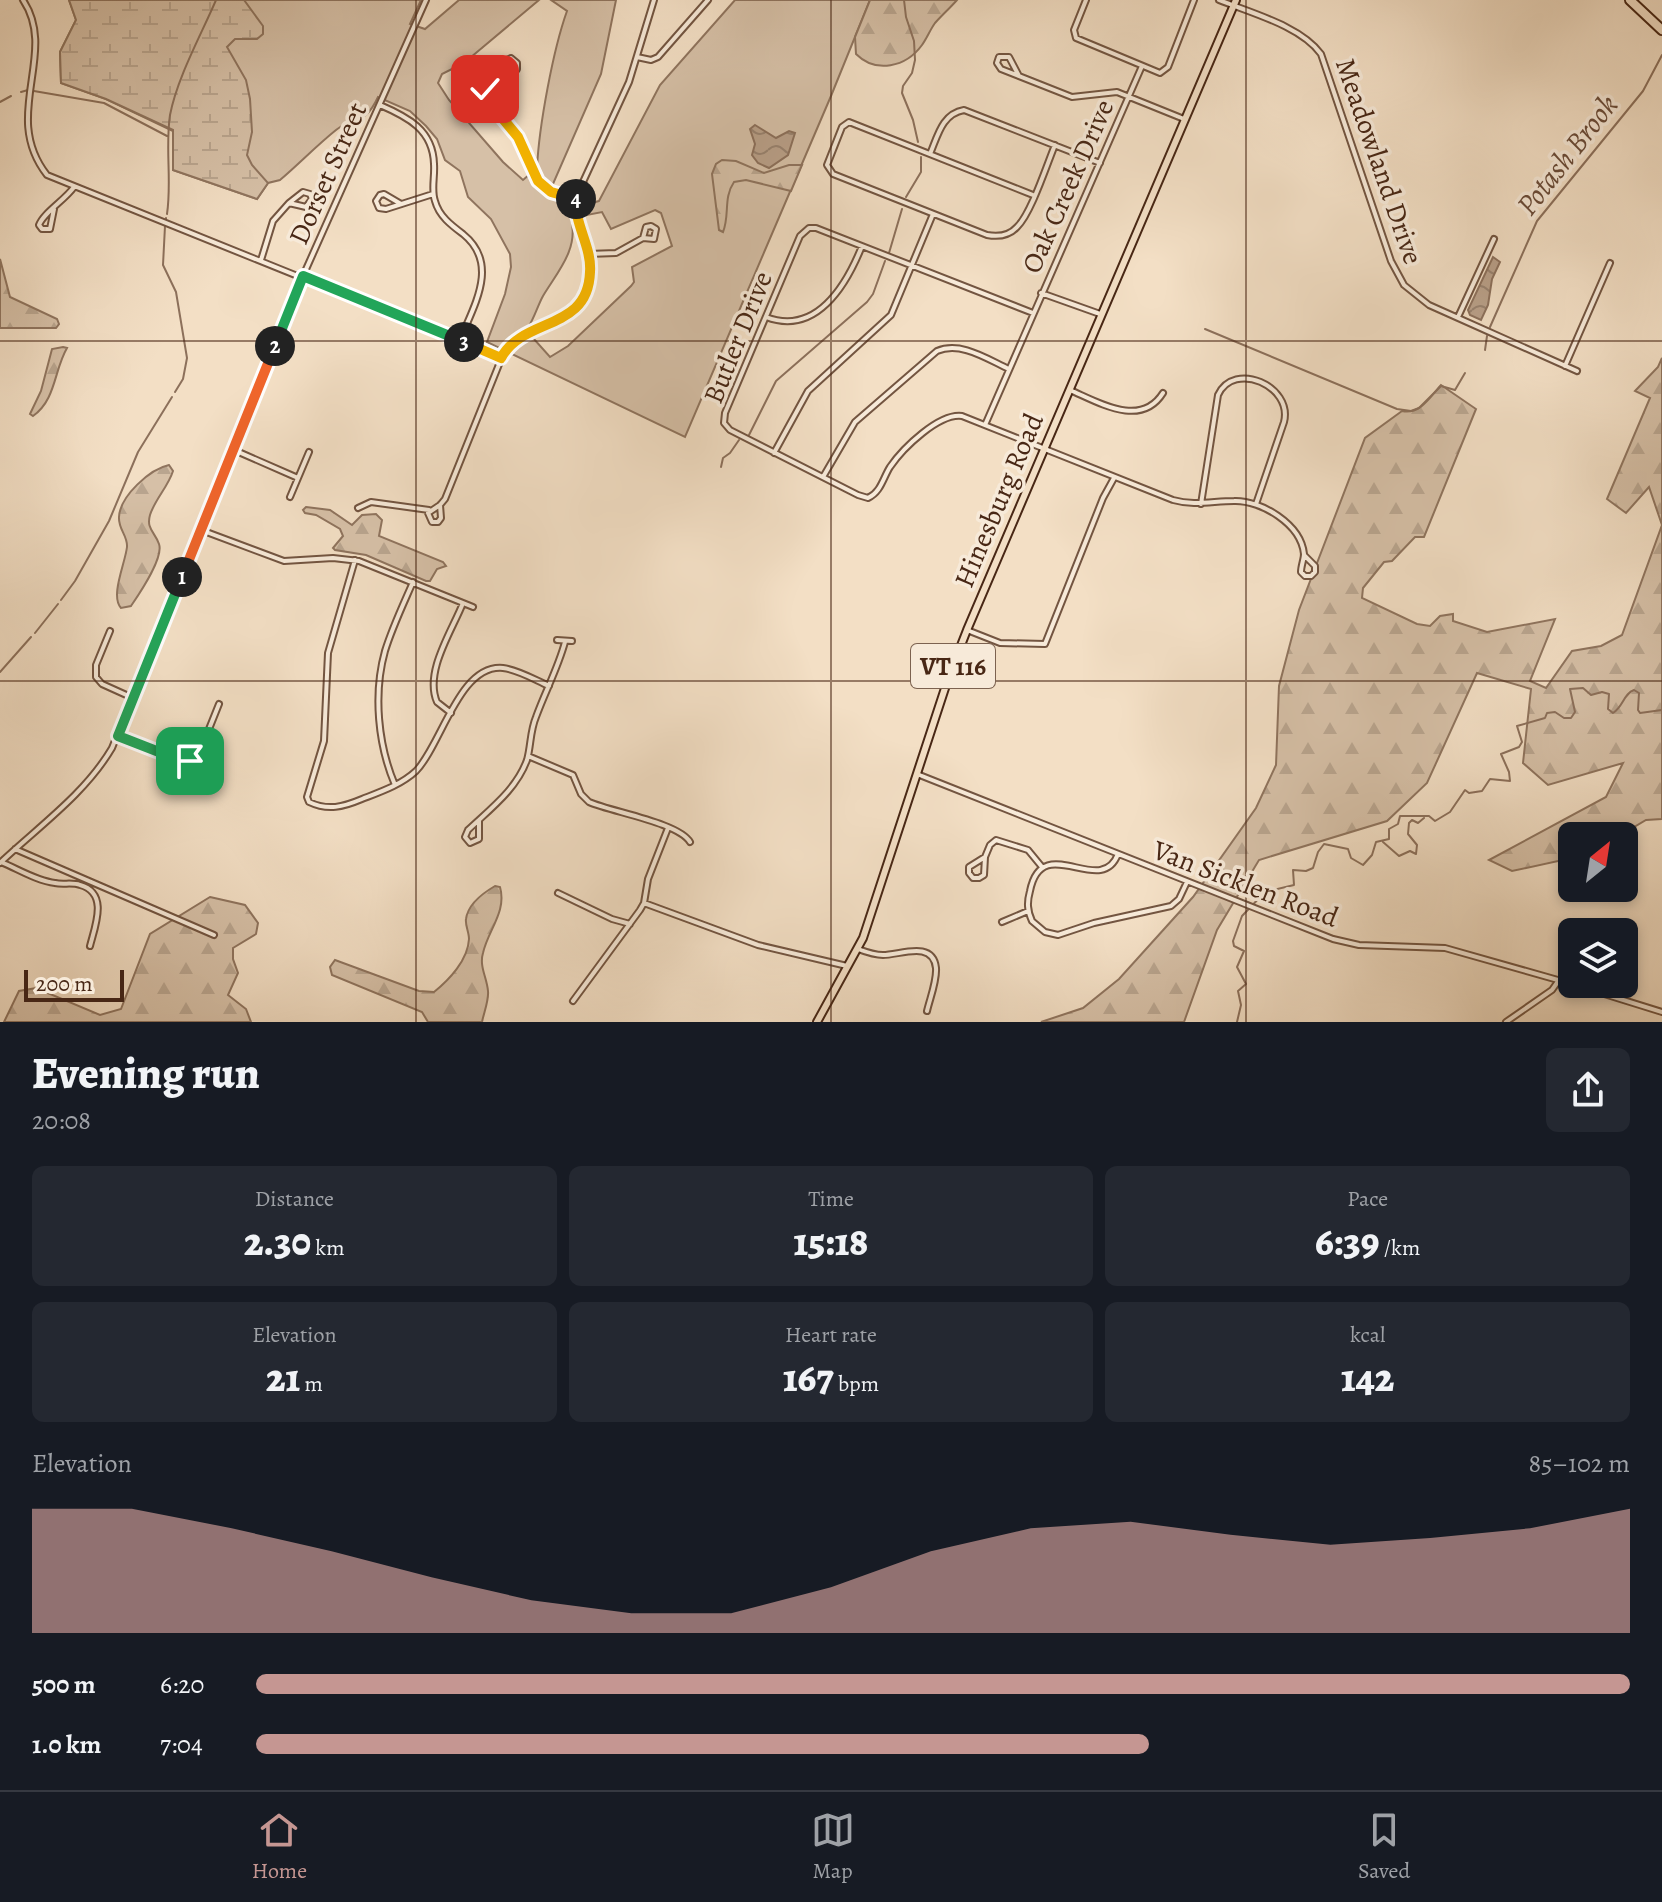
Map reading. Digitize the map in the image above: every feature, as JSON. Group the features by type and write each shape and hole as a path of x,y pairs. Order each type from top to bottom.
{"highway":[{"path":"1630,0 1662,30"}],"main road":[{"name":"Hinesburg Road","path":"817,1022 858,949 967,630 1235,3"}],"street":[{"name":"Dorset Street","path":"0,863 99,768 118,736 303,276 426,0"},
{"path":"440,505 431,510 429,519 438,522 441,516 440,505 501,358 516,339 559,321 578,306 588,285 588,254 577,221 576,199 629,82 654,0"},
{"path":"637,57 651,60 658,57 708,0"},
{"path":"1086,0 1075,29 1076,38 1160,73 1167,68 1194,0"},
{"name":"Meadowland Drive","path":"1219,0 1235,3 1300,34 1316,46 1326,62 1394,270 1404,285 1417,297 1577,371"},
{"path":"26,1 33,26 29,48"},
{"path":"1019,76 1009,57 1002,55 998,58 1000,68 1019,76 1074,97 1115,92 1184,119"},
{"path":"494,74 514,73 517,63 506,59 494,74 485,86 485,96 518,137 536,178 551,192 576,199"},
{"name":"Oak Creek Drive","path":"985,425 1142,66"},
{"path":"380,105 408,118 425,135 434,157 433,194 442,215 473,244 483,267 481,289 460,340"},
{"path":"930,154 944,122 951,115 971,111 1100,163"},
{"path":"1033,195 849,122 842,127 827,165 833,174 987,235 999,236 1017,227 1033,195 1055,145"},
{"path":"28,156 47,175 74,187 303,276 501,358"},
{"path":"54,209 50,229 42,229 39,225 41,219 74,187"},
{"path":"261,260 273,221 289,203 303,192 311,196 312,202 306,207 289,203"},
{"path":"401,204 384,194 376,201 383,209 401,204 433,194"},
{"path":"774,453 808,391 891,315 933,214"},
{"name":"Butler Drive","path":"1033,313 816,228 805,230 724,421 730,430 862,497 871,497 896,459 940,420 958,415 1173,500 1201,504 1234,501 1256,504"},
{"path":"588,254 620,252 643,238"},
{"path":"1458,317 1494,239"},
{"path":"766,317 789,323 811,315 843,286 862,246"},
{"path":"1565,366 1610,263"},
{"path":"1041,293 1100,314"},
{"path":"823,477 851,426 937,351 960,348 1009,369"},
{"path":"1201,504 1218,395 1228,382 1245,378 1275,390 1282,397 1286,409 1284,422 1256,504 1285,523 1299,540 1304,555 1315,566 1311,576 1304,575 1301,570 1304,555"},
{"path":"1068,389 1135,413 1150,408 1163,393"},
{"path":"234,450 298,478"},
{"path":"290,497 309,452"},
{"path":"967,630 1000,643 1045,644 1114,477"},
{"path":"358,508 371,502 431,510"},
{"path":"201,530 284,561 355,560 473,607"},
{"path":"355,560 329,647 325,672 325,735 307,797 309,802 337,808 395,785 418,768 472,679 491,669 509,669 549,686"},
{"path":"395,785 382,747 380,677 388,643 413,582"},
{"path":"451,713 437,702 434,683 463,603"},
{"path":"110,631 96,668 96,677 102,684 133,698"},
{"path":"557,640 572,641"},
{"path":"479,820 479,839 470,843 466,833 479,820 513,786 528,756 535,719 565,642"},
{"path":"118,736 182,761 190,761 199,754 219,704"},
{"path":"528,756 573,775 581,794 592,804 668,828 685,835 690,842"},
{"name":"Van Sicklen Road","path":"917,774 1341,942 1445,948 1558,980"},
{"path":"573,1001 644,903 648,879 668,828"},
{"path":"985,857 969,867 973,878 984,875 985,857 992,842 1002,840 1031,852 1042,867"},
{"path":"15,849 214,935"},
{"path":"1118,854 1112,866 1102,870 1056,864 1042,867 1032,881 1028,911 1032,921 1049,934 1063,935 1094,923 1168,907 1179,899 1187,882"},
{"path":"0,863 49,882 76,884 91,891 99,912 90,946"},
{"path":"558,893 612,919 630,924"},
{"path":"644,903 758,945 850,967"},
{"path":"1002,922 1028,911"},
{"path":"858,949 884,955 919,951 930,956 936,966 936,974 927,1011"},
{"path":"1506,1022 1552,990 1558,981"},
{"name":"Van Sicklen Road","path":"1617,998 1662,1012"}],"green space":[{"path":"69,0 421,0 410,24 425,29 459,0 539,0 464,63 442,74 438,83 503,162 523,180 537,168 548,88 567,11 551,0 616,0 601,74 549,193 587,203 599,201 660,85 735,0 870,0 685,437 487,342 505,294 511,267 510,254 491,219 468,197 460,171 445,160 437,139 410,111 378,97 368,113 336,130 280,180 268,183 257,199 173,170 173,131 106,99 61,83 60,52 76,20","holes":["655,210 661,213 672,246 632,267 634,282 631,286 568,346 550,357 533,338 529,326 570,250 571,218 602,212 611,229"]},
{"path":"69,0 244,0 263,26 263,34 257,39 235,39 227,47 246,80 250,99 252,132 247,155 268,183 257,199 173,170 173,130 106,99 61,83 60,52 76,20"},
{"path":"870,0 957,0 935,23 915,53 899,63 881,66 856,54 855,37"},
{"path":"722,160 736,161 764,173 789,165 802,165 791,191 746,180 734,182 723,232 719,230 712,174 716,164"},
{"path":"0,259 10,297 57,319 59,324 56,328 0,328"},
{"path":"67,348 50,393 33,416 30,414 41,391 52,349"},
{"path":"1662,358 1662,525 1649,487 1626,513 1607,499 1650,398 1635,391 1658,367"},
{"path":"1441,385 1476,409 1424,537 1415,537 1392,561 1384,562 1363,588 1362,598 1417,624 1430,626 1440,616 1453,614 1453,621 1487,632 1555,619 1530,681 1546,688 1572,651 1601,646 1622,635 1662,525 1662,819 1646,820 1638,825 1638,822 1560,822 1606,797 1623,763 1548,785 1523,763 1531,689 1477,673 1427,783 1387,821 1259,860 1217,930 1184,1022 1041,1022 1083,1008 1119,979 1193,897 1256,808 1276,765 1279,686 1299,610 1365,438 1402,411 1419,408"},
{"path":"169,465 173,471 149,520 159,544 158,558 131,606 121,608 117,596 127,547 119,521 121,509 137,485 153,472"},
{"path":"306,507 330,510 352,525 362,515 376,514 382,520 379,536 443,562 446,566 437,569 430,581 426,581 366,555 335,550 333,548 343,536 340,529 316,515 305,513 303,510"},
{"path":"1558,823 1558,861 1512,871 1489,860"},
{"path":"495,886 500,887 501,905 482,958 488,995 482,1022 428,1022 422,1012 332,975 330,967 335,960 419,991 434,992 461,962 468,947 466,919 470,908"},
{"path":"210,897 245,905 258,923 256,934 233,948 238,973 228,995 246,1009 251,1022 4,1022 19,991 36,988 100,1015 121,1009 150,934"}],"water":[{"path":"755,125 776,138 789,131 795,133 788,155 769,168 758,163 752,155 755,144 750,129"},
{"path":"1493,257 1500,262 1481,320 1470,315 1468,310"}],"waterway":[{"path":"167,214 168,140 173,101 216,0"},
{"path":"904,0 914,41 915,60 902,93 918,142"},
{"name":"Potash Brook","path":"1490,327 1537,221 1643,91 1662,55"},
{"path":"21,92 28,90 104,103 167,136"},
{"path":"0,102 11,96"},
{"path":"906,197 921,172 921,157"},
{"path":"889,253 902,209"},
{"path":"165,226 163,265 176,292 187,358 183,379 175,392"},
{"path":"749,435 776,381 867,302 885,261"},
{"name":"Potash Brook","path":"1205,329 1397,409 1411,411 1419,408 1441,386 1455,390 1465,373"},
{"name":"Potash Brook","path":"1485,350 1487,336"},
{"path":"61,600 109,521 138,452 172,397"},
{"path":"721,467 723,458 739,440"},
{"path":"35,633 58,604"},
{"path":"0,672 31,637"},
{"path":"1237,1022 1241,1005 1238,991 1246,984 1237,967 1244,951 1234,946 1233,941 1242,916 1265,892 1294,885 1293,870 1313,868 1324,844 1348,849 1351,858 1363,865 1372,855 1376,842 1389,839 1389,829 1398,824 1400,816 1429,816 1435,821 1450,812 1465,790 1469,793 1482,791 1490,779 1510,781 1501,754 1519,747 1522,742 1517,726 1545,718 1547,713 1555,712 1564,718 1571,718 1575,712 1570,689 1583,688 1591,695 1609,694 1608,709 1613,713 1634,690 1639,693 1640,713 1662,710"},
{"path":"1383,842 1399,856 1410,851 1416,854 1417,845 1408,834 1409,823 1412,820 1418,823 1424,818"}],"route":[{"path":"190,761 182,761 118,736 303,276 501,358 516,339 569,314 587,291 590,264 575,212 576,199 557,195 538,181 521,142 489,102 485,89"}]}
